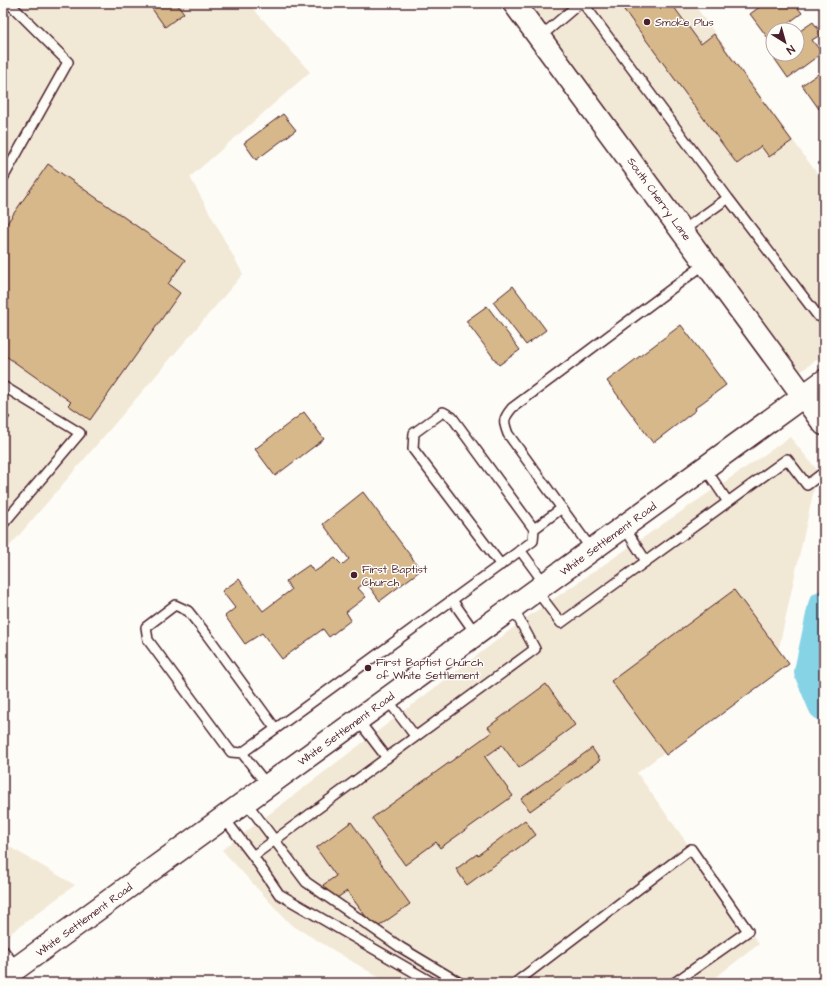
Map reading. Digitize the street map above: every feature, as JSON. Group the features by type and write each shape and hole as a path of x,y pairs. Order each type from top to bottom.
{"main road":[{"name":"South Cherry Lane","path":"514,3 824,424"},
{"name":"White Settlement Road","path":"10,973 824,381"}],"lane":[{"path":"3,178 68,62 9,3"},
{"path":"539,38 581,3 818,316 824,317"},
{"path":"682,231 728,198"},
{"path":"592,550 508,434 504,424 505,416 512,408 706,263"},
{"path":"3,386 80,433 3,524"},
{"path":"500,565 413,449 414,433 443,412 452,417 534,529"},
{"path":"520,550 560,623 787,459 807,485 824,472"},
{"path":"705,468 728,502"},
{"path":"275,728 188,611 175,606 146,627 148,640 231,752 242,753 532,541 534,529 562,508"},
{"path":"624,527 646,561"},
{"path":"452,600 476,634"},
{"path":"253,856 535,649 513,608"},
{"path":"387,699 416,736"},
{"path":"358,720 387,758"},
{"path":"242,753 268,786"},
{"path":"246,802 306,882 400,947 460,983"},
{"path":"224,818 253,856 279,894 433,983"},
{"path":"515,983 691,849 748,931 674,983"},
{"path":"392,959 400,947"},
{"path":"3,950 10,973"}],"shaded area":[{"path":"3,3 248,3 310,72 190,177 243,274 3,554"},
{"path":"525,3 693,3 824,183 824,354 800,372"},
{"path":"790,437 818,471 774,670 637,773 759,944 708,983 388,983 290,924 222,850 526,618"},
{"path":"3,843 75,885 3,939"}],"building":[{"path":"148,3 178,3 177,4 184,13 165,27"},
{"path":"619,3 671,3 701,44 714,34 792,141 769,157 761,146 737,164"},
{"path":"765,3 794,3 802,13 790,22 765,22 765,34 750,14"},
{"path":"813,22 822,34 812,40 822,53 788,78 777,62 805,62 805,28"},
{"path":"824,70 824,106 819,109 802,85"},
{"path":"283,114 296,130 256,160 244,143"},
{"path":"48,164 185,260 168,284 180,293 90,420 68,405 71,402 3,354 3,229"},
{"path":"513,286 546,330 526,345 493,302"},
{"path":"487,306 520,350 499,365 466,321"},
{"path":"681,325 726,385 695,408 696,410 653,443 607,381"},
{"path":"3,411 10,417 3,427"},
{"path":"304,412 324,439 275,476 255,449"},
{"name":"First Baptist Church","path":"363,492 421,570 380,601 366,582 358,588 366,597 346,612 351,620 329,637 323,629 282,659 262,633 245,644 225,616 235,608 222,591 239,579 263,611 291,590 286,581 309,565 314,572 335,558 342,565 349,559 323,524"},
{"path":"734,590 789,664 666,755 611,681"},
{"path":"546,684 575,725 556,739 557,741 519,768 502,745 485,757 513,796 440,848 436,842 405,865 372,818 492,732 488,727"},
{"path":"592,748 600,760 530,811 521,799"},
{"path":"525,820 536,835 467,885 456,869 477,854 478,855"},
{"path":"351,822 410,904 375,929 347,891 334,900 323,885 336,876 316,848"}],"waterway":[{"path":"824,606 810,672 824,705"}],"place":[{"name":"Smoke Plus","path":"647,22"},
{"name":"First Baptist Church","path":"354,575"},
{"name":"First Baptist Church of White Settlement","path":"368,668"}]}
